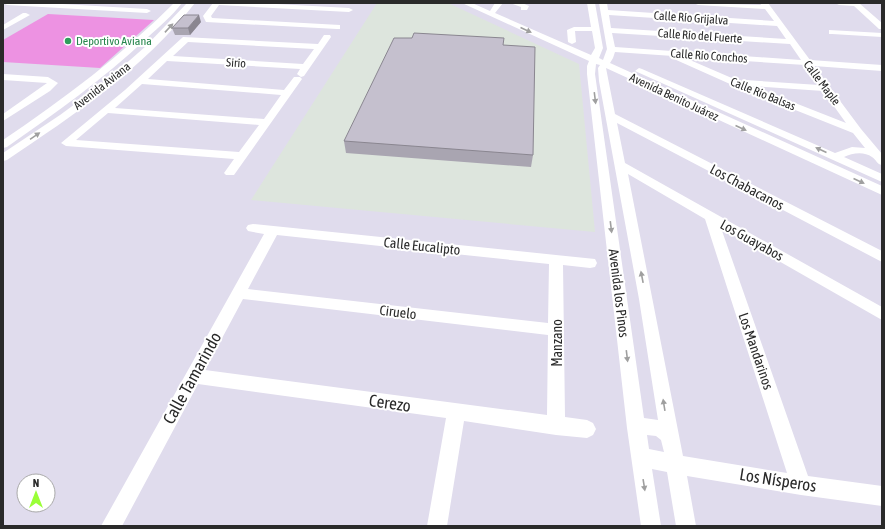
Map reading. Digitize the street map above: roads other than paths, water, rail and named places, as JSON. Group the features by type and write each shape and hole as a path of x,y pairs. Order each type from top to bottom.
{"street":[{"path":"3,4 7,3 146,13 154,3"},
{"name":"Avenida Aviana","path":"3,145 78,92 136,46 178,3"},
{"name":"Avenida Aviana","path":"3,158 122,73 151,46 191,3"},
{"path":"217,3 343,19 209,20 207,16 217,3"},
{"path":"230,173 320,47 354,3"},
{"name":"Avenida Benito Juárez","path":"466,3 496,8 603,57 882,178"},
{"name":"Avenida Benito Juárez","path":"482,3 572,42 882,191"},
{"path":"496,8 510,3"},
{"path":"514,3 525,6 520,11"},
{"path":"591,3 599,48 603,57"},
{"path":"603,3 608,30 602,68 611,112"},
{"path":"698,3 766,5"},
{"path":"839,3 855,3 882,27"},
{"name":"Calle Maple","path":"766,5 791,42 857,131 879,158"},
{"name":"Calle Río Grijalva","path":"604,12 778,24"},
{"path":"3,28 26,15"},
{"path":"572,42 571,30 578,28 596,29"},
{"name":"Calle Río del Fuerte","path":"608,30 791,42"},
{"path":"832,32 882,34"},
{"path":"242,156 66,143 118,101 185,40 189,39 320,47"},
{"name":"Calle Río Conchos","path":"603,57 669,54 882,68"},
{"name":"Calle Río Balsas","path":"669,54 733,82 857,131"},
{"name":"Avenida los Pinos","path":"603,57 591,66 591,74 636,428 651,526"},
{"name":"Sirio","path":"167,58 306,67"},
{"path":"3,77 48,80 53,83 3,118"},
{"path":"140,81 287,93"},
{"path":"733,82 826,88"},
{"path":"78,92 94,94 118,101"},
{"path":"94,94 128,92"},
{"path":"3,107 19,108"},
{"path":"106,110 266,122"},
{"name":"Avenida los Pinos","path":"611,112 686,526"},
{"name":"Los Chabacanos","path":"611,112 882,257"},
{"path":"836,157 850,150 858,150 879,158"},
{"name":"Los Guayabos","path":"621,165 882,314"},
{"name":"Los Mandarinos","path":"712,217 802,485"},
{"name":"Calle Eucalipto","path":"253,228 590,263"},
{"name":"Calle Tamarindo","path":"111,526 272,230"},
{"name":"Manzano","path":"556,260 556,426"},
{"name":"Ciruelo","path":"238,293 557,330"},
{"name":"Cerezo","path":"193,376 587,429"},
{"path":"437,526 456,412"},
{"path":"636,428 644,425 652,426 669,434"},
{"name":"Los Nísperos","path":"640,456 657,461 802,485 882,496"}],"place":[{"name":"Deportivo Aviana","path":"68,41"}]}
